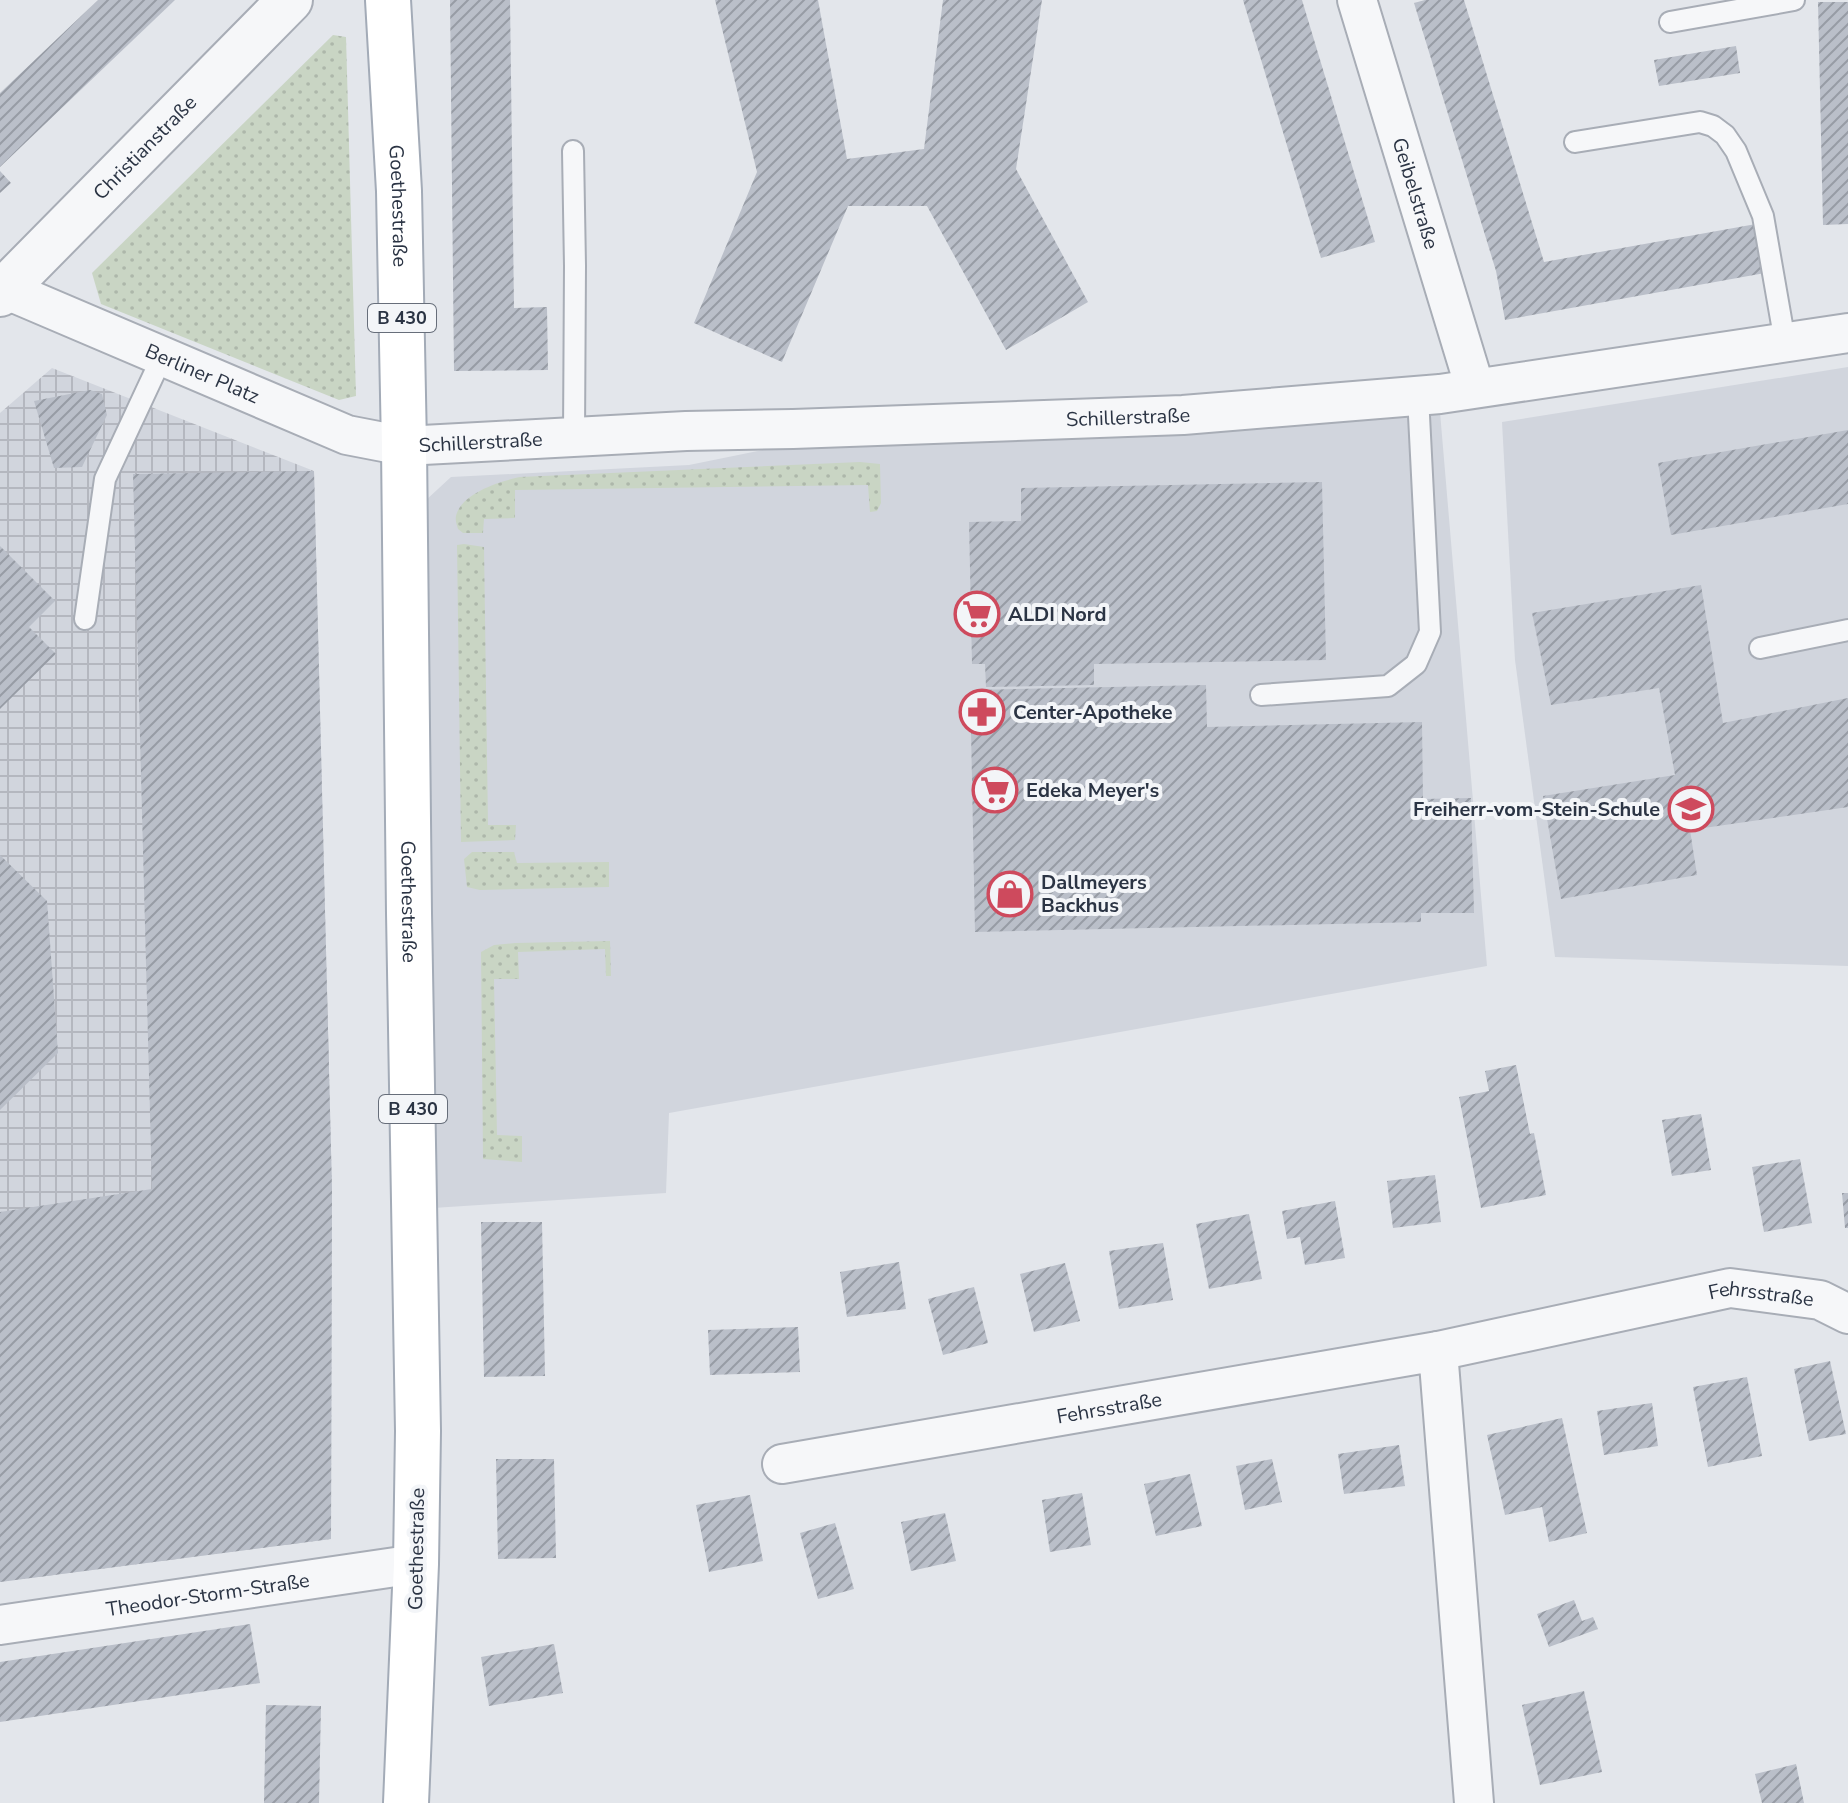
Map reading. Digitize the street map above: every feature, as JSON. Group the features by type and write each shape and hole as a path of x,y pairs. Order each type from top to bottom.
{"main road":[{"name":"Goethestraße","path":"388,0 399,191 418,1431 406,1803"}],"street":[{"name":"Christianstraße","path":"1,290 290,0"},
{"name":"Geibelstraße","path":"1357,0 1475,388"},
{"name":"Berliner Platz","path":"1,290 347,435 404,446"},
{"name":"Schillerstraße","path":"404,446 574,435 1183,415 1418,396 1848,333"},
{"name":"Fehrsstraße","path":"782,1464 1438,1351 1730,1288 1820,1300 1848,1314"},
{"path":"1438,1351 1474,1803"},
{"name":"Theodor-Storm-Straße","path":"0,1625 416,1564"}],"lane":[{"path":"1670,22 1794,0"},
{"path":"1575,142 1700,122 1713,126 1725,135 1736,151 1763,216 1785,342"},
{"path":"573,151 574,435"},
{"path":"85,619 105,479 162,357"},
{"path":"1261,695 1388,686 1416,664 1430,632 1418,396"},
{"path":"1760,648 1848,630"}],"shaded area":[{"name":"Freiherr-vom-Stein-Schule","path":"1848,367 1848,966 1555,957 1515,660 1502,422"},
{"path":"52,368 314,471 332,1190 331,1539 0,1582 0,413"},
{"path":"1440,412 1487,966 669,1113 666,1193 433,1208 425,501 451,477 689,465 797,443"}],"green space":[{"path":"333,35 346,37 356,396 339,400 101,304 92,273"},
{"path":"860,462 880,464 881,503 877,511 870,512 868,485 515,490 515,518 484,519 483,533 463,533 456,521 459,508 473,495 520,477"},
{"path":"457,545 484,547 488,825 516,825 515,840 461,842"},
{"path":"472,852 514,852 517,863 609,862 609,887 480,890 467,887 464,859"},
{"path":"610,941 611,976 606,976 605,949 518,952 519,979 494,979 497,1135 522,1136 522,1162 483,1159 481,952 494,945 515,943"}],"building":[{"path":"98,0 175,0 0,167 0,93"},
{"path":"450,0 510,0 514,308 547,307 548,370 454,371"},
{"path":"715,0 818,0 847,159 924,149 943,0 1042,0 1016,169 1088,302 1006,350 927,206 848,206 782,362 694,323 757,172"},
{"path":"1243,0 1302,0 1375,242 1321,258"},
{"path":"1464,0 1544,262 1756,224 1765,273 1505,320 1496,271 1414,3"},
{"path":"1818,2 1848,2 1848,224 1823,225"},
{"path":"1736,46 1740,73 1659,86 1654,60"},
{"path":"0,171 11,183 0,193"},
{"path":"90,390 102,394 107,415 82,467 54,468 34,401"},
{"path":"1848,430 1848,504 1671,535 1658,463"},
{"path":"314,471 332,1190 331,1539 0,1582 0,1212 152,1189 133,474"},
{"path":"1322,482 1326,660 1094,664 1094,685 986,687 985,664 972,664 969,522 1021,521 1021,488"},
{"path":"0,546 55,601 29,627 56,654 0,709"},
{"path":"1701,585 1723,723 1848,698 1848,807 1690,830 1697,875 1561,899 1543,796 1675,775 1659,688 1551,705 1532,613"},
{"path":"1206,685 1207,727 1422,722 1423,799 1471,798 1474,913 1421,913 1421,922 975,932 973,690"},
{"path":"0,855 47,901 58,1053 0,1110"},
{"path":"1516,1065 1546,1195 1481,1208 1459,1097 1489,1091 1485,1071"},
{"path":"1701,1114 1711,1170 1672,1176 1662,1120"},
{"path":"1800,1159 1812,1223 1764,1232 1752,1167"},
{"path":"1435,1175 1441,1222 1393,1228 1387,1181"},
{"path":"1842,1193 1848,1193 1848,1228 1845,1228"},
{"path":"1335,1201 1345,1258 1305,1265 1300,1237 1287,1239 1282,1211"},
{"path":"1249,1214 1262,1279 1209,1289 1196,1224"},
{"path":"481,1222 542,1222 545,1376 484,1377"},
{"path":"1163,1243 1173,1300 1119,1309 1109,1251"},
{"path":"899,1262 906,1309 847,1317 840,1272"},
{"path":"1065,1263 1080,1321 1034,1332 1020,1274"},
{"path":"974,1287 988,1343 943,1355 928,1299"},
{"path":"798,1327 800,1372 710,1375 708,1330"},
{"path":"1830,1361 1846,1434 1809,1441 1794,1369"},
{"path":"1747,1377 1762,1456 1708,1467 1693,1387"},
{"path":"1652,1403 1658,1446 1604,1455 1597,1411"},
{"path":"1562,1418 1587,1533 1549,1542 1542,1507 1505,1515 1487,1435"},
{"path":"1399,1445 1405,1486 1344,1494 1338,1454"},
{"path":"496,1459 554,1459 556,1558 498,1559"},
{"path":"1272,1459 1282,1502 1245,1510 1236,1466"},
{"path":"1190,1474 1202,1526 1156,1536 1144,1484"},
{"path":"1082,1493 1091,1545 1050,1552 1042,1500"},
{"path":"750,1495 763,1561 709,1572 696,1505"},
{"path":"945,1513 956,1561 911,1571 901,1522"},
{"path":"835,1523 854,1589 818,1599 800,1533"},
{"path":"1574,1600 1582,1621 1593,1617 1598,1629 1549,1647 1537,1614"},
{"path":"250,1624 260,1683 0,1722 0,1662"},
{"path":"554,1644 563,1693 489,1706 481,1657"},
{"path":"1584,1691 1602,1772 1540,1785 1522,1705"},
{"path":"266,1705 321,1706 319,1803 264,1803"},
{"path":"1796,1764 1804,1803 1762,1803 1755,1774"}],"place":[{"name":"ALDI Nord","path":"977,614"},
{"name":"Center-Apotheke","path":"982,712"},
{"name":"Edeka Meyer's","path":"995,790"},
{"name":"Freiherr-vom-Stein-Schule","path":"1691,809"},
{"name":"Dallmeyers Backhus","path":"1010,894"}]}
